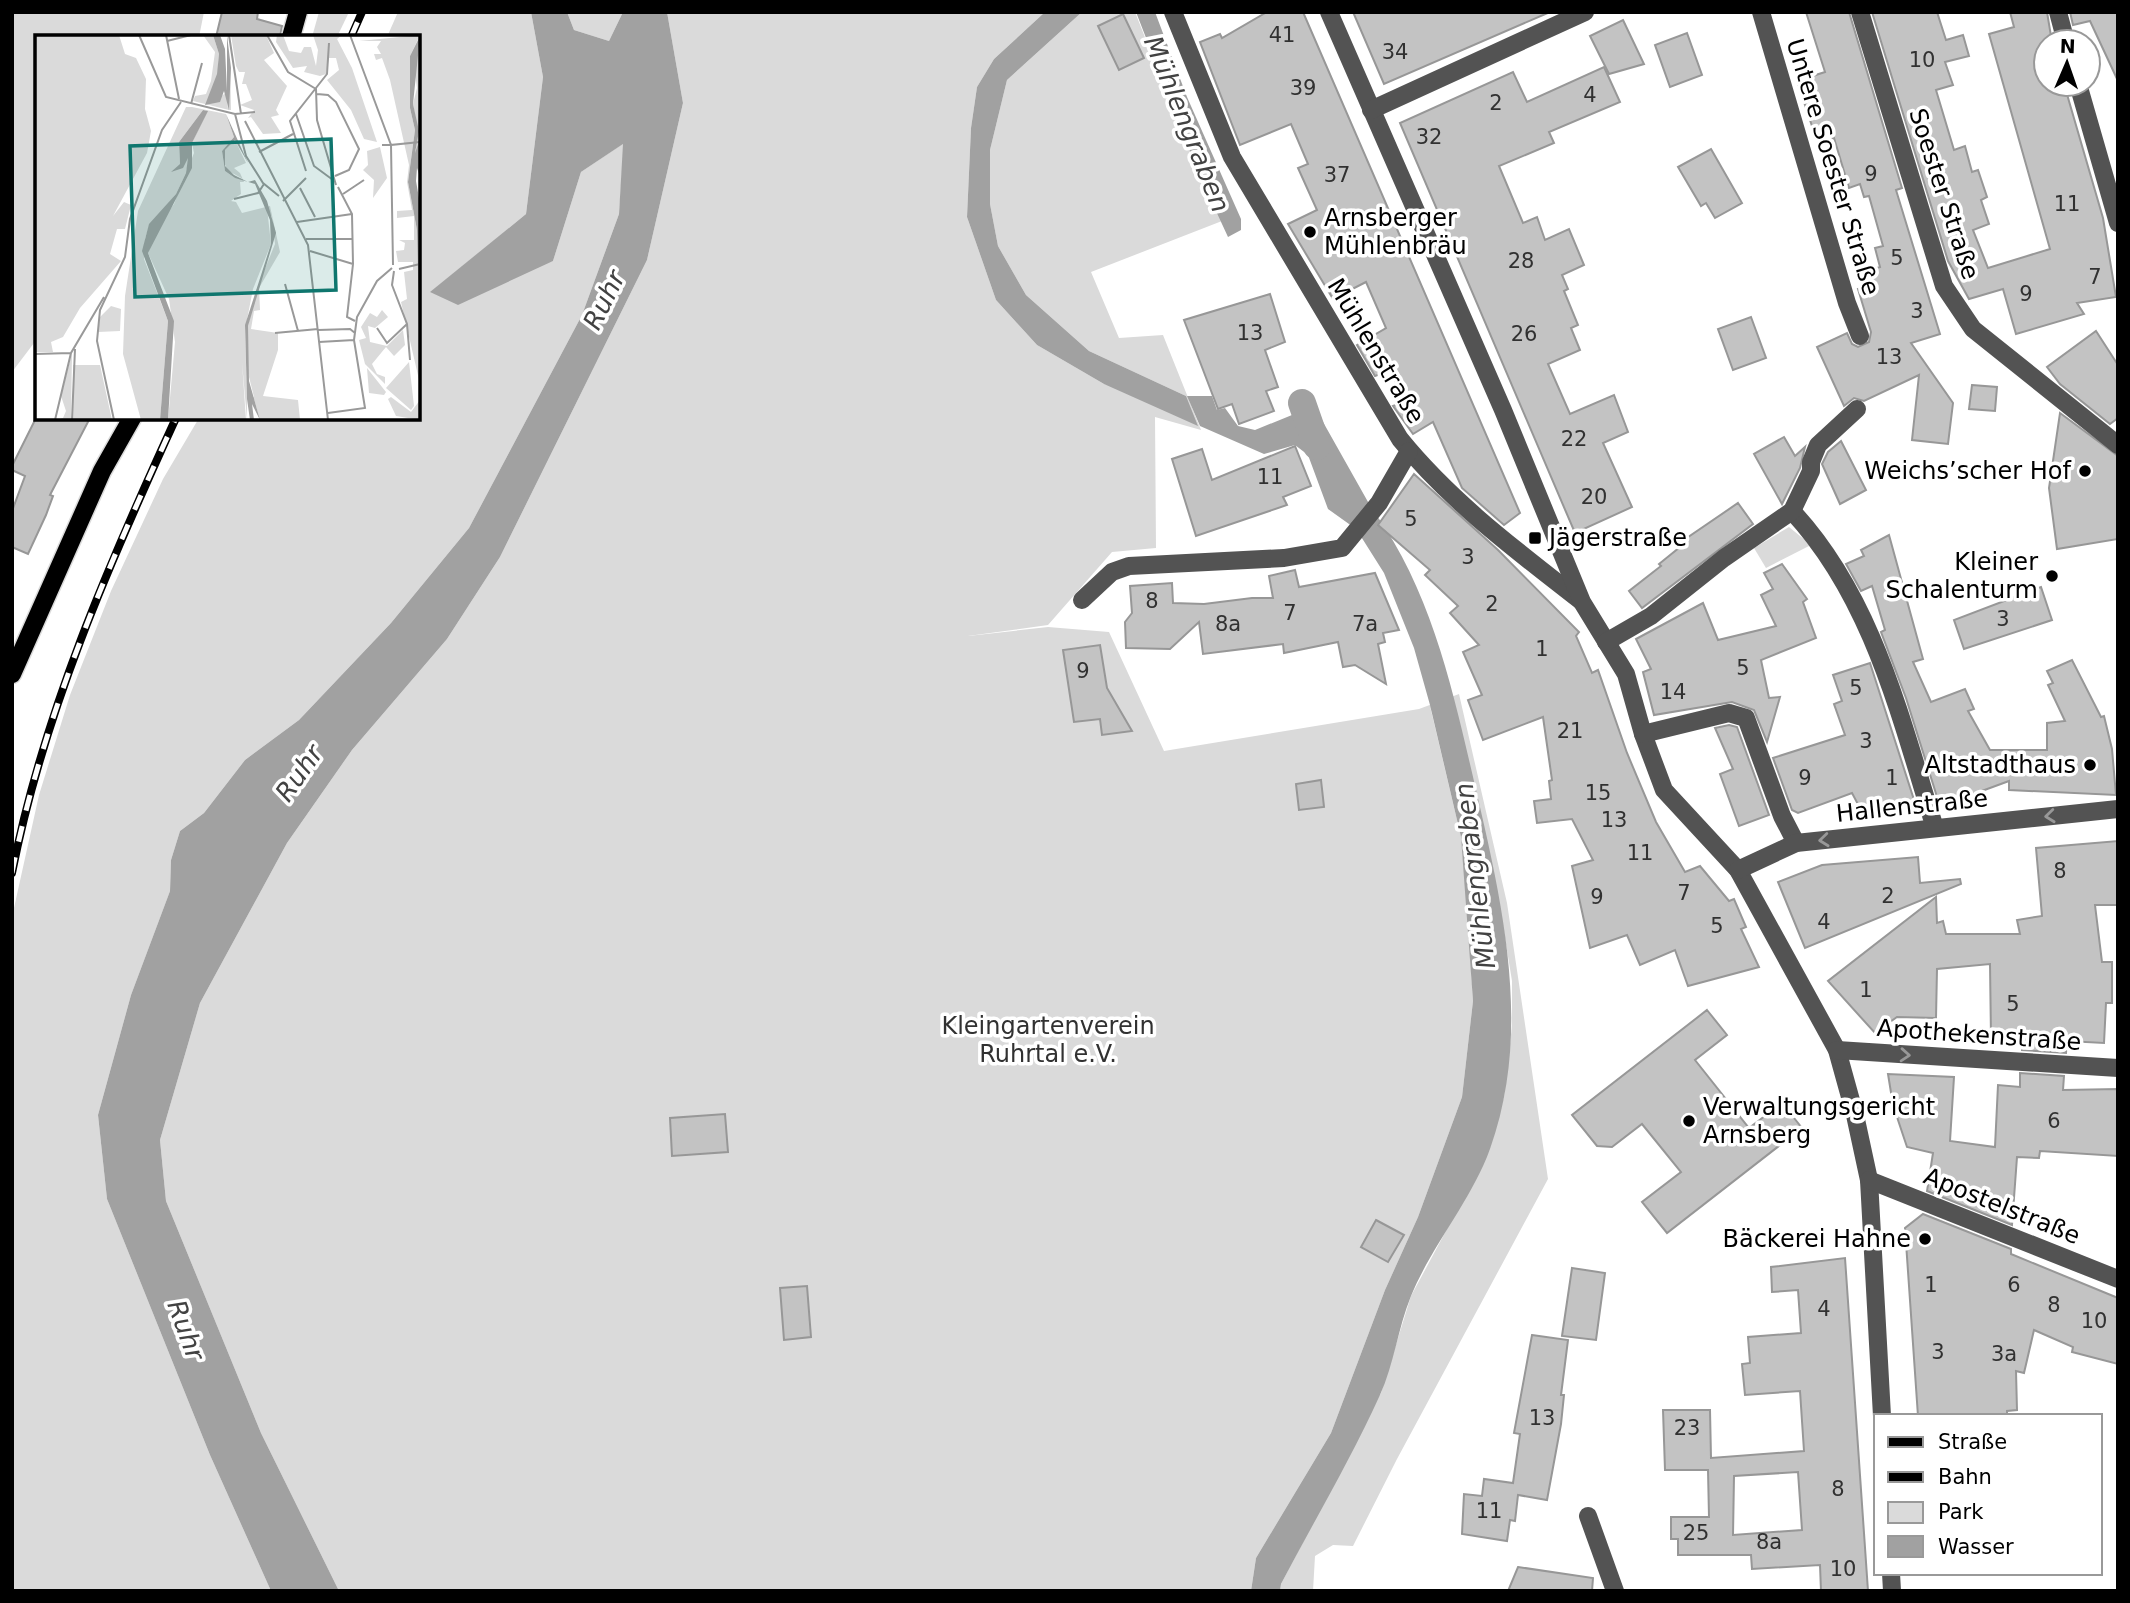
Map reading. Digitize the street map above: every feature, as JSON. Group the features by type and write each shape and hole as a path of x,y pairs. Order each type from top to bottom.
{"main road":[{"path":"292,35 298,12"},
{"path":"12,674 102,471 131,420"}],"street":[{"name":"Mühlenstraße","path":"1173,12 1232,158 1409,451 1493,533 1582,602"},
{"path":"1329,12 1503,410 1582,602 1626,674 1643,734 1664,790 1738,870 1837,1050 1869,1180 1882,1414"},
{"path":"1371,110 1585,12"},
{"name":"Untere Soester Straße","path":"1761,12 1847,303 1860,336"},
{"name":"Soester Straße","path":"1860,12 1944,286 1973,329 2118,445"},
{"path":"2082,98 2118,223"},
{"path":"1606,642 1651,616 1724,558 1792,511 1811,471 1811,462 1818,445 1857,409"},
{"name":"Mühlenstraße","path":"1082,600 1112,572 1129,566 1284,558 1334,552 1352,539 1379,503 1409,451"},
{"path":"1792,511 1816,537 1863,613 1900,713 1935,828"},
{"path":"1643,734 1729,713 1746,718 1782,816 1796,843"},
{"name":"Hallenstraße","path":"1738,870 1796,843 2118,808"},
{"name":"Apothekenstraße","path":"1837,1050 2118,1068"},
{"name":"Apostelstraße","path":"1869,1180 2118,1279"},
{"path":"1588,1516 1615,1591"}],"green space":[{"path":"12,12 204,12 199,35 35,35 35,342 12,372"},
{"path":"319,12 349,12 338,35 313,35"},
{"path":"398,12 531,12 543,77 526,214 431,292 553,261 581,172 624,143 619,214 582,315 469,528 391,623 299,720 245,760 204,813 180,831 171,860 170,891 131,995 98,1115 107,1199 210,1455 271,1591 12,1591 12,917 39,795 70,695 111,591 163,479 198,420 420,420 420,35 388,35"},
{"path":"567,12 623,12 609,41 574,30"},
{"name":"Kleingartenverein Ruhrtal e.V.","path":"667,12 1045,12 994,59 977,87 971,128 967,217 996,300 1037,345 1104,384 1186,396 1089,351 1026,295 998,246 990,204 990,150 1007,80 1082,12 1135,12 1198,172 1222,221 1091,272 1119,338 1163,335 1201,430 1155,417 1156,548 1112,552 1048,625 968,636 1048,627 1109,632 1164,751 1419,709 1459,694 1507,903 1548,1179 1353,1546 1333,1545 1315,1556 1313,1591 1280,1591 1281,1584 1381,1393 1411,1296 1489,1151 1504,1097 1512,1026 1512,981 1499,901 1430,706 1461,837 1467,904 1473,1001 1462,1097 1418,1217 1385,1290 1331,1433 1256,1558 1251,1591 339,1591 261,1433 166,1201 160,1140 200,1003 287,843 352,750 447,639 500,557 647,260 683,103"},
{"path":"1789,527 1811,545 1766,568 1754,548"}],"water":[{"name":"Ruhr","path":"531,12 567,12 574,30 609,41 623,12 667,12 683,103 647,260 500,557 447,639 352,750 287,843 200,1003 160,1140 166,1201 261,1433 339,1591 271,1591 210,1455 107,1199 98,1115 131,995 170,891 171,860 180,831 204,813 245,760 299,720 391,623 469,528 582,315 619,214 623,144 581,172 553,261 458,305 430,292 526,214 543,77"},
{"path":"1045,12 1082,12 1007,80 990,150 990,204 998,246 1026,295 1089,351 1186,396 1198,426 1104,384 1037,345 996,300 967,217 971,128 977,87 994,59"},
{"path":"1136,12 1155,12 1187,97 1241,219 1241,230 1228,237 1198,172"},
{"path":"1187,396 1212,396 1217,410 1225,408 1238,426 1255,430 1314,406 1372,509 1356,529 1328,509 1308,455 1295,445 1264,454 1200,426"},
{"path":"1375,513 1409,571 1423,602 1445,666 1462,732 1501,908 1508,956 1510,1053 1503,1101 1490,1149 1473,1187 1411,1296 1385,1383 1369,1419 1281,1584 1280,1591 1251,1591 1256,1558 1331,1433 1385,1290 1418,1217 1462,1097 1473,1001 1461,837 1414,648 1384,573 1360,535"}],"building":[{"path":"222,12 258,12 257,19 282,26 280,35 216,35"},
{"path":"1267,12 1303,12 1520,513 1504,525 1462,488 1433,422 1413,434 1393,406 1403,402 1391,370 1375,376 1357,345 1386,328 1366,282 1333,299 1288,224 1317,210 1298,168 1308,164 1291,124 1240,145 1200,42 1220,34 1222,38"},
{"path":"1353,12 1550,12 1384,84"},
{"path":"1806,12 1849,12 1902,188 1896,190 1940,334 1911,343 1953,403 1948,444 1912,440 1919,375 1864,401 1854,398 1844,406 1817,347 1847,333 1852,344 1858,347 1869,342 1871,332 1858,289 1872,285 1868,271 1880,267 1875,248 1883,246 1869,196 1864,197 1860,184 1849,188 1834,138 1828,140 1824,126 1813,129 1797,81 1825,72"},
{"path":"1872,12 1937,12 1946,40 1963,35 1969,56 1945,62 1953,85 1936,90 1954,150 1965,146 1972,172 1978,170 1987,197 1981,200 1989,224 1973,230 1988,268 2050,249 1989,34 2014,27 2010,12 2047,12 2050,28 2032,28 2032,98 2068,98 2103,218 2116,297 2077,303 2084,314 2016,334 2003,289 1969,299 1948,261"},
{"path":"2070,12 2118,12 2118,81 2102,47 2102,28 2093,28 2090,21 2073,25"},
{"path":"1123,14 1144,58 1119,70 1098,26"},
{"path":"1623,20 1644,64 1609,74 1590,36"},
{"path":"1687,33 1702,75 1670,87 1655,45"},
{"path":"1604,67 1620,102 1549,132 1554,143 1499,166 1523,223 1537,217 1545,240 1569,229 1584,265 1562,275 1568,289 1564,291 1578,325 1571,328 1580,350 1548,364 1570,414 1614,395 1628,432 1603,443 1632,507 1575,533 1400,123 1513,72 1527,102"},
{"path":"1711,149 1742,203 1715,218 1706,203 1701,206 1678,167"},
{"path":"1270,294 1285,342 1265,350 1278,387 1266,391 1274,411 1239,424 1232,404 1218,409 1184,320"},
{"path":"1751,317 1766,358 1733,370 1718,329"},
{"path":"2096,331 2118,365 2118,418 2110,424 2060,384 2047,367"},
{"path":"1972,385 1997,387 1995,411 1969,409"},
{"name":"Weichs’scher Hof","path":"2060,413 2118,456 2118,539 2057,549 2049,488"},
{"path":"35,420 89,420 50,495 53,496 46,515 28,554 12,547 12,511 25,476 12,470"},
{"path":"1784,437 1795,456 1805,447 1800,468 1782,504 1754,454"},
{"path":"1841,441 1866,490 1840,504 1822,464 1828,452"},
{"path":"1295,446 1311,486 1283,497 1287,505 1196,536 1172,459 1202,449 1212,480"},
{"path":"1414,474 1498,550 1579,632 1576,636 1592,673 1598,670 1627,753 1656,822 1685,872 1700,866 1729,901 1734,899 1746,927 1741,929 1759,967 1688,986 1675,950 1640,965 1627,935 1590,948 1572,866 1593,860 1572,819 1537,823 1534,801 1551,799 1549,781 1552,780 1543,717 1483,740 1468,700 1482,695 1463,652 1479,645 1450,613 1458,606 1425,575 1430,570 1378,525"},
{"path":"1738,503 1753,524 1642,608 1629,591 1661,566 1659,564 1680,547 1678,544"},
{"path":"1889,535 1923,659 1913,662 1931,702 1965,689 1974,709 1968,711 1990,750 2047,750 2047,723 2065,721 2048,685 2053,683 2047,671 2072,660 2101,717 2104,716 2112,749 2116,795 2009,790 2009,781 1971,795 1938,800 1906,698 1881,632 1885,630 1872,586 1861,591 1846,564 1864,556 1861,550"},
{"path":"1782,564 1807,599 1803,602 1816,638 1761,660 1769,698 1780,697 1767,742 1754,710 1732,702 1654,715 1643,672 1651,669 1636,639 1703,603 1718,640 1776,626 1761,595 1773,589 1764,573"},
{"path":"1295,570 1299,587 1375,573 1399,630 1383,633 1385,642 1378,644 1386,684 1355,665 1343,667 1338,642 1284,653 1283,644 1203,654 1199,622 1170,649 1126,648 1125,622 1132,613 1130,586 1172,583 1173,603 1204,604 1273,598 1269,576"},
{"path":"2041,587 2052,620 1964,649 1954,620"},
{"path":"1100,645 1107,688 1132,731 1102,735 1100,719 1074,722 1063,650"},
{"path":"1870,663 1915,803 1861,810 1852,793 1798,813 1792,810 1773,758 1845,735 1834,704 1842,701 1833,675"},
{"path":"1729,725 1737,727 1769,815 1739,826 1720,774 1733,769 1715,728"},
{"path":"1321,780 1324,807 1299,810 1296,784"},
{"path":"2118,841 2118,905 2095,905 2102,962 2112,962 2112,1003 2106,1003 2104,1043 2067,1041 2066,1053 2022,1050 2023,1039 1991,1038 1990,964 1937,969 1936,1018 1897,1017 1875,1033 1828,981 1936,897 1937,923 1943,921 1946,934 2020,934 2017,920 2042,916 2036,848"},
{"path":"1918,857 1920,883 1960,879 1961,884 1805,948 1778,882 1822,865"},
{"name":"Verwaltungsgericht Arnsberg","path":"1707,1010 1727,1035 1695,1060 1749,1128 1782,1103 1802,1128 1667,1233 1642,1202 1681,1172 1642,1124 1612,1147 1597,1146 1572,1115"},
{"path":"2020,1073 2064,1076 2063,1090 2118,1089 2118,1156 2040,1151 2039,1158 2017,1157 2012,1225 1927,1191 1933,1153 1907,1147 1893,1105 1888,1074 1954,1077 1950,1141 1995,1147 1998,1085 2020,1087"},
{"path":"725,1114 728,1152 672,1156 670,1118"},
{"path":"1923,1214 2011,1249 2011,1254 2118,1298 2118,1364 2072,1352 2073,1347 2034,1330 2024,1373 2016,1371 2017,1410 2007,1411 2007,1414 1918,1414 1905,1228"},
{"path":"1376,1220 1404,1235 1388,1262 1361,1247"},
{"path":"1845,1258 1868,1591 1821,1591 1820,1565 1752,1569 1751,1555 1678,1555 1678,1539 1671,1539 1671,1517 1709,1517 1708,1470 1665,1470 1663,1410 1710,1410 1711,1458 1804,1451 1800,1391 1745,1395 1742,1364 1750,1363 1748,1337 1801,1333 1798,1290 1772,1292 1771,1267","holes":["1798,1472 1802,1530 1733,1535 1734,1476"]},
{"path":"1572,1268 1605,1273 1596,1340 1562,1336"},
{"path":"807,1286 811,1337 784,1340 780,1288"},
{"path":"1532,1335 1568,1340 1561,1395 1564,1395 1561,1424 1547,1500 1518,1495 1515,1521 1510,1520 1507,1541 1462,1534 1464,1494 1482,1496 1484,1479 1513,1483 1520,1434 1514,1433"},
{"path":"1518,1567 1593,1578 1592,1591 1508,1591"}],"waterway":[{"name":"Mühlengraben","path":"1302,403 1317,446"}],"railway":[{"path":"352,35 362,12"},
{"path":"12,873 41,755 80,641 126,528 175,420"}],"place":[{"name":"Arnsberger Mühlenbräu","path":"1310,232"},
{"name":"Weichs’scher Hof","path":"2085,471"},
{"name":"Jägerstraße","path":"1535,538"},
{"name":"Kleiner Schalenturm","path":"2052,576"},
{"name":"Altstadthaus","path":"2090,765"},
{"name":"Verwaltungsgericht Arnsberg","path":"1689,1121"},
{"name":"Bäckerei Hahne","path":"1925,1239"}]}
